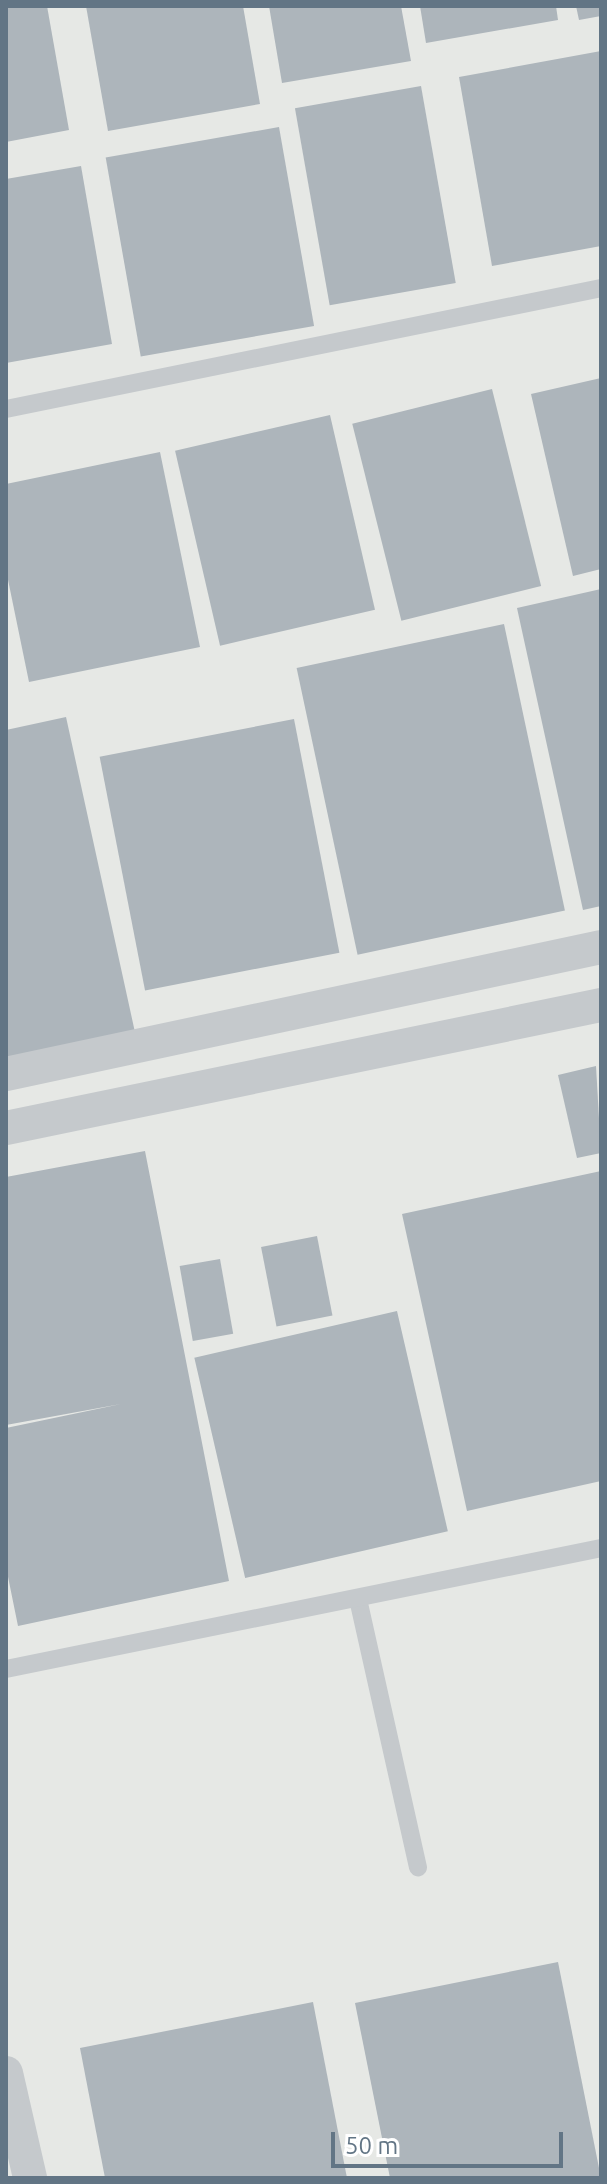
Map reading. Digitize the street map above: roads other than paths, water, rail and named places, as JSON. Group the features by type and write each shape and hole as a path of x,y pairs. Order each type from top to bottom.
{"street":[{"path":"6,1074 601,947"},
{"path":"6,1128 601,1005"},
{"path":"6,2073 30,2178"}],"lane":[{"path":"6,409 601,288"},
{"path":"6,1669 601,1548"},
{"path":"358,1599 418,1867"}]}
